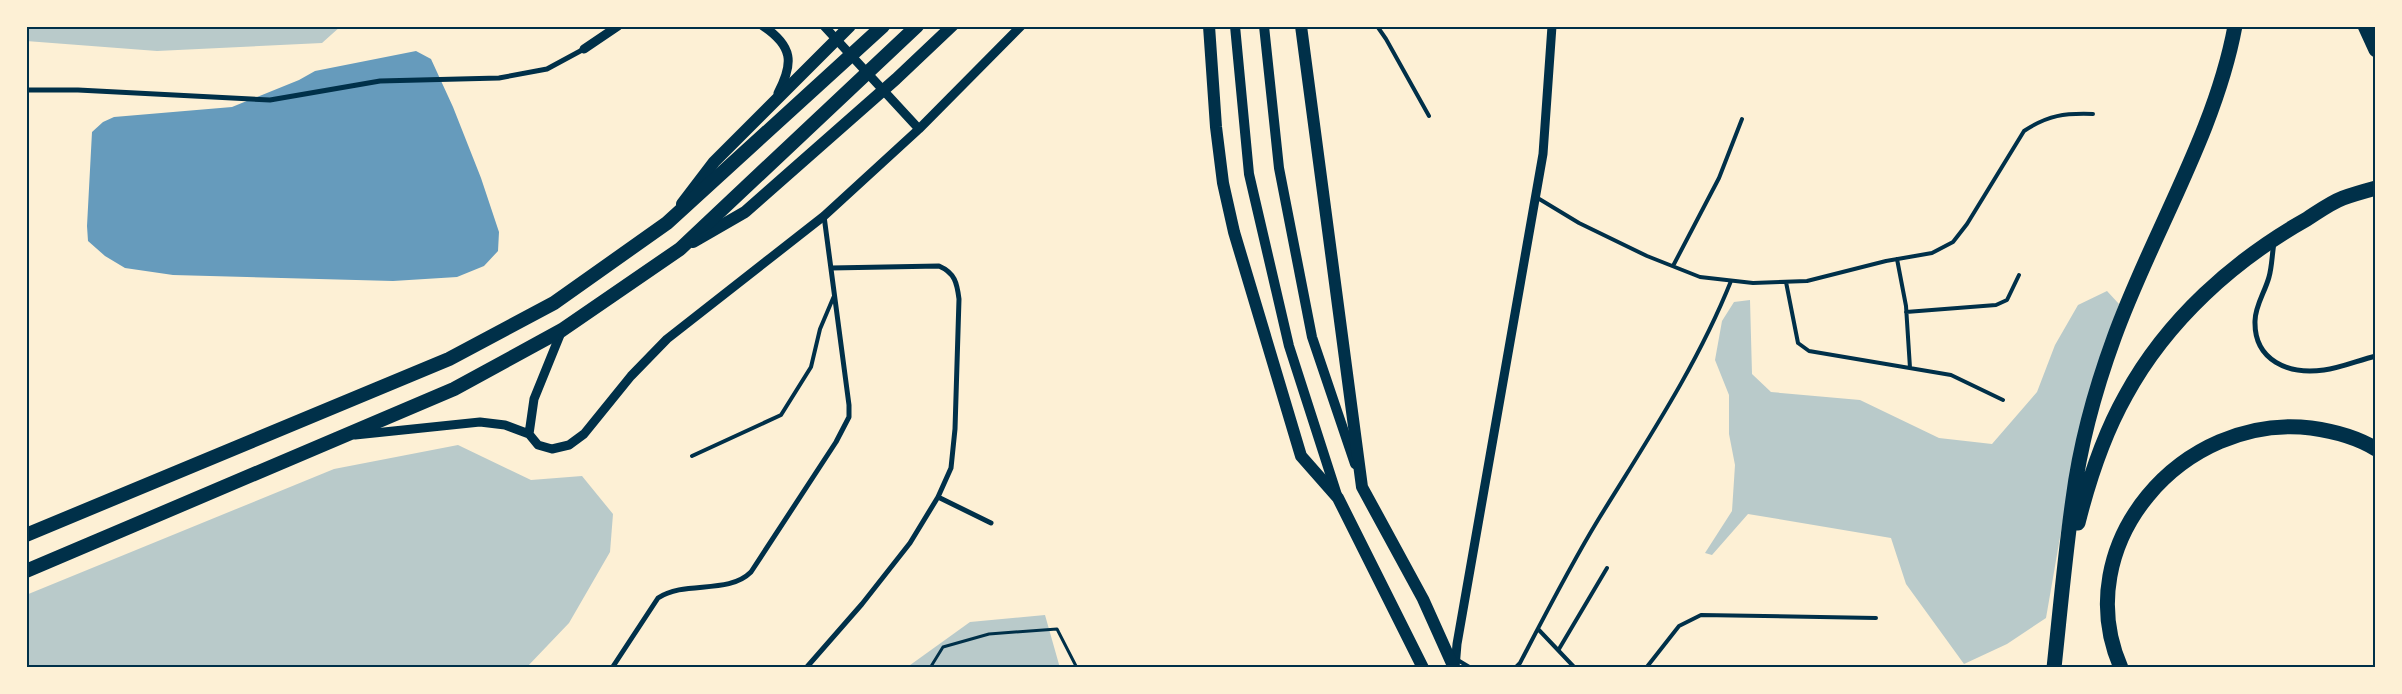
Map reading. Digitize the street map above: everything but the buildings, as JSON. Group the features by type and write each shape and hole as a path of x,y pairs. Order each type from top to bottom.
{"highway":[{"path":"26,535 449,359 554,303 667,223 884,26"},
{"path":"26,571 454,390 562,330 680,249 917,26"},
{"path":"2054,668 2073,498 2096,390 2138,277 2212,107 2230,53 2235,26"},
{"path":"2365,26 2376,50"},
{"path":"2065,574 2083,503 2103,444 2126,394 2156,348 2198,300 2232,269 2274,238 2342,198 2376,188"},
{"path":"2121,668 2109,631 2107,604 2110,579 2117,550 2147,496 2182,462 2225,438 2276,427 2324,430 2376,449"}],"main road":[{"path":"667,223 714,162 850,26"},
{"path":"680,249 744,212 896,80 952,26"},
{"path":"1209,26 1216,127 1224,183 1242,264 1301,456 1338,498"},
{"path":"1235,26 1249,174 1289,346 1338,498 1423,668"},
{"path":"1264,26 1279,168 1312,337 1362,487 1423,599 1455,665"},
{"path":"1300,26 1362,487"}],"street":[{"path":"26,90 78,90 270,100 380,81 513,76 546,69 584,49 618,26"},
{"path":"763,26 774,34 790,61 788,75 773,103"},
{"path":"824,26 919,129"},
{"path":"347,436 480,422 505,425 529,434 538,445 552,450 569,445 584,434 631,376 667,339 824,216 919,129 1021,26"},
{"path":"1455,665 1458,634 1543,154 1552,26"},
{"path":"612,668 658,598 667,592 680,589 743,580 751,572 836,442 848,418 850,406 824,216"},
{"path":"2274,238 2269,278 2255,319 2256,337 2262,351 2274,362 2288,368 2306,372 2326,370 2376,356"},
{"path":"806,668 862,604 910,543 938,497 951,468 955,429 959,299 956,280 948,270 939,266 831,268"},
{"path":"529,434 534,399 562,330"},
{"path":"938,497 991,523"}],"lane":[{"path":"1377,26 1429,116"},
{"path":"1536,196 1578,223 1647,256 1700,277 1753,284 1807,281 1896,259 1932,253 1953,242 1968,224 2024,131 2038,121 2065,113 2093,114"},
{"path":"1673,266 1719,178 1742,119"},
{"path":"1896,259 1906,312 1910,368"},
{"path":"1906,312 1996,305 2007,300 2018,275"},
{"path":"1515,668 1520,664 1597,522 1658,424 1716,319 1731,281"},
{"path":"1786,282 1798,343 1809,351 1951,376 2003,400"},
{"path":"692,456 781,415 811,367 820,329 835,295"},
{"path":"1558,649 1607,568"},
{"path":"1646,668 1679,626 1701,614 1876,618"},
{"path":"1538,629 1574,668"},
{"path":"1455,665 1471,668"}],"path":[{"path":"930,668 942,647 989,634 1056,629 1077,668"}],"shaded area":[{"path":"26,26 341,26 322,43 157,51 26,41"},
{"path":"2107,291 2119,304 2105,343 2084,420 2067,498 2046,618 2007,644 1964,664 1906,584 1891,538 1748,514 1712,555 1705,553 1732,511 1735,465 1729,434 1729,395 1715,360 1722,321 1734,302 1750,300 1752,374 1771,392 1860,400 1939,438 1992,444 2037,392 2055,345 2078,305"},
{"path":"458,445 531,480 582,476 613,514 610,552 569,623 526,668 26,668 26,595 334,469"},
{"path":"1045,615 1060,668 906,668 970,622"}],"water":[{"path":"416,51 431,59 453,107 481,178 499,232 498,251 484,266 457,277 393,281 173,275 125,268 105,256 88,241 87,226 92,132 103,122 114,117 232,107 299,80 315,71"}]}
